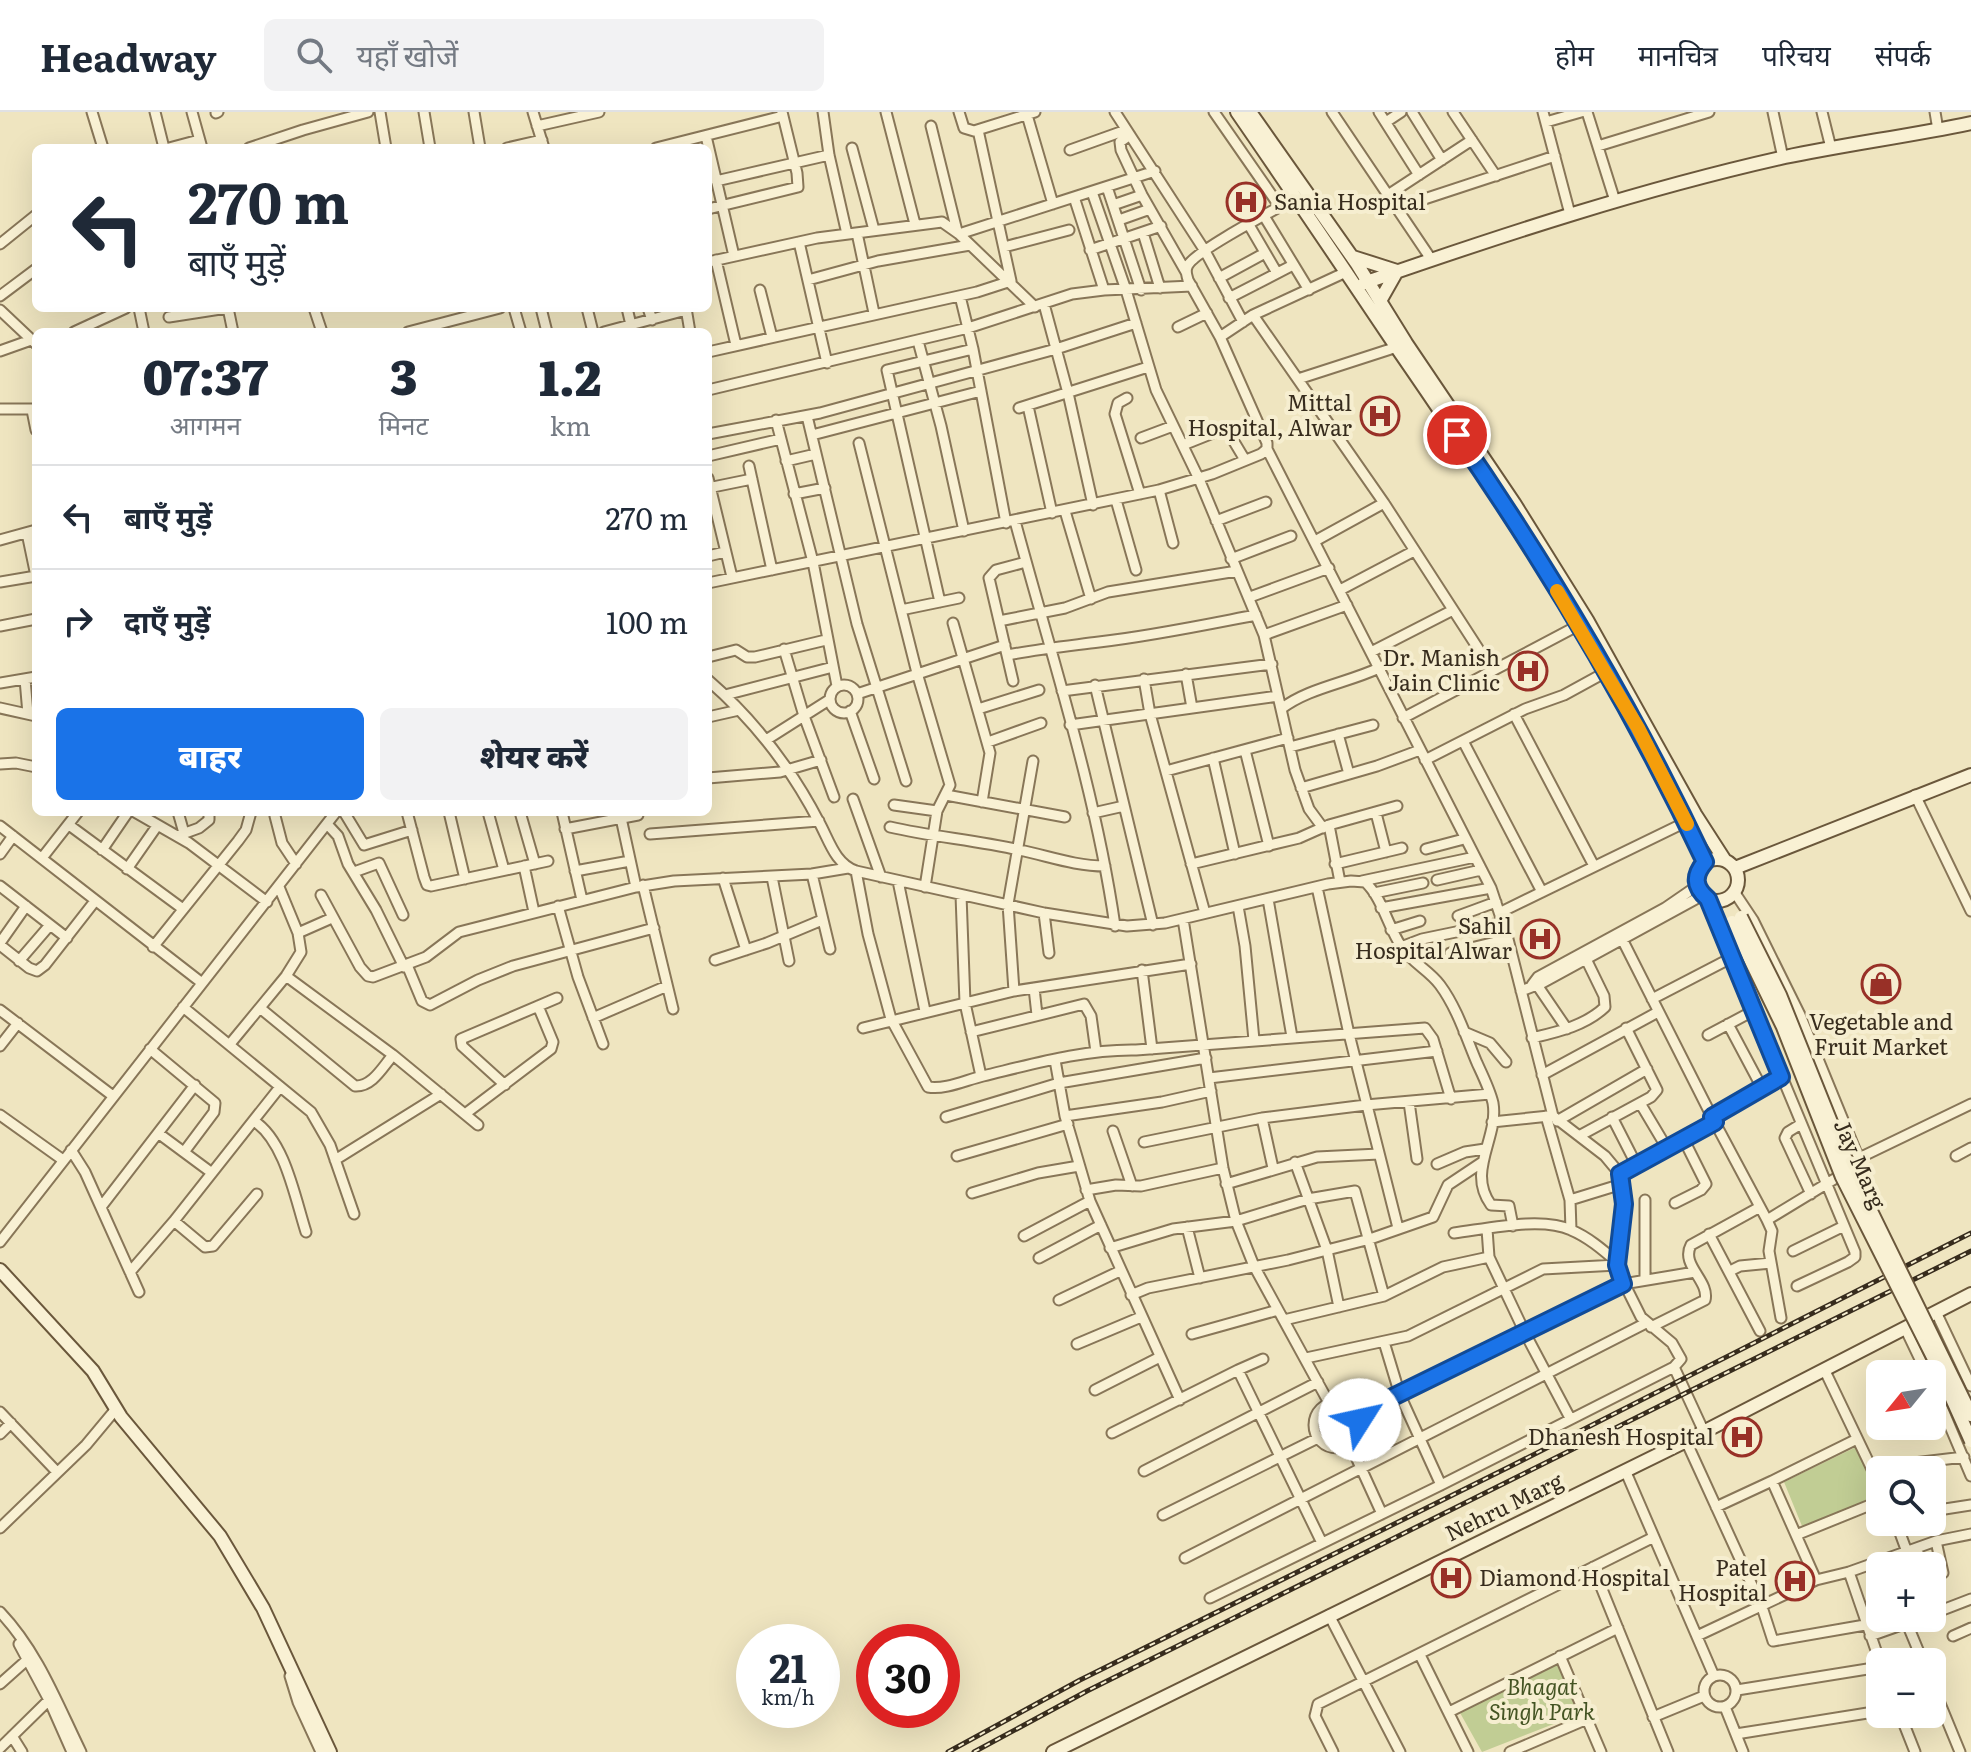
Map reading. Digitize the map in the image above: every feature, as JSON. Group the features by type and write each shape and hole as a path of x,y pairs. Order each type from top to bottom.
{"main road":[{"path":"1237,112 1346,272 1380,301 1582,623 1658,756 1705,862"},
{"path":"1254,113 1353,257 1362,283 1397,347 1582,623 1606,672 1658,756 1724,859 1735,868 1738,886 1716,895 1697,873 1705,862 1724,859"},
{"path":"1362,283 1615,201 1783,158 1971,123"},
{"path":"1353,257 1397,271"},
{"path":"1380,301 1397,271"},
{"path":"1735,868 1971,775"},
{"name":"Jay Marg","path":"1716,895 1736,919 1780,995 1847,1162 1971,1415"},
{"name":"Jay Marg","path":"1736,919 1783,1027 1842,1177 1941,1373 1971,1441"},
{"path":"0,1270 93,1371 116,1409 220,1536 251,1586 330,1752"},
{"name":"Nehru Marg","path":"1053,1752 1686,1441 1971,1294"}],"street":[{"path":"92,112 102,144"},
{"path":"155,112 165,144"},
{"path":"192,112 200,144"},
{"path":"261,144 368,112"},
{"path":"380,112 385,144"},
{"path":"424,112 429,144"},
{"path":"474,112 479,144"},
{"path":"533,112 543,144"},
{"path":"537,126 597,112"},
{"path":"823,112 829,155 864,264 874,313"},
{"path":"886,112 915,224"},
{"path":"959,112 964,128 978,130 1031,113 1053,204"},
{"path":"1115,112 1205,251 1243,322"},
{"path":"1214,112 1280,207"},
{"path":"1332,112 1431,259"},
{"path":"1379,112 1419,175"},
{"path":"1386,122 1401,112"},
{"path":"1412,112 1442,160"},
{"path":"1453,112 1496,176"},
{"path":"1570,214 1544,117 1581,112"},
{"path":"1587,112 1615,201"},
{"path":"1598,146 1709,112"},
{"path":"1773,112 1783,158"},
{"path":"1822,112 1831,148"},
{"path":"1935,112 1938,130"},
{"path":"673,144 782,114 795,162 798,187 712,208"},
{"path":"931,126 958,232"},
{"path":"978,130 1011,281"},
{"path":"1070,150 1128,132"},
{"path":"1128,132 1119,147 1142,195 1220,337 1267,449 1491,888 1508,939 1552,1117 1570,1200 1571,1230"},
{"path":"706,136 707,144"},
{"path":"1388,195 1472,140"},
{"path":"852,148 874,230"},
{"path":"716,181 829,155"},
{"path":"1397,208 1555,156"},
{"path":"712,168 734,256"},
{"path":"958,232 1155,171"},
{"path":"1107,187 1141,290"},
{"path":"1092,192 1156,390 1199,479 1264,635 1301,788 1313,815 1326,827 1340,882"},
{"path":"1113,205 1142,195"},
{"path":"1074,197 1104,290"},
{"path":"1186,272 1192,260 1205,251 1296,198"},
{"path":"1119,220 1150,209"},
{"path":"1264,216 1309,290"},
{"path":"0,244 32,218"},
{"path":"736,345 712,261 852,233 942,222 958,232 1040,306 1068,393 1093,505"},
{"path":"1249,225 1277,273"},
{"path":"1090,250 1161,226"},
{"path":"1004,247 1069,230"},
{"path":"1143,233 1160,288"},
{"path":"799,242 827,363"},
{"path":"808,280 864,264 970,245"},
{"path":"1219,278 1265,253"},
{"path":"1229,298 1293,265"},
{"path":"1220,337 1253,315 1346,272"},
{"path":"0,296 32,275"},
{"path":"712,351 960,296 1011,281"},
{"path":"712,389 968,328 1072,294 1192,286"},
{"path":"760,290 772,337"},
{"path":"960,296 1011,522 1052,646 1105,866 1115,926"},
{"path":"0,310 32,340"},
{"path":"83,328 117,312"},
{"path":"169,317 202,312"},
{"path":"423,328 485,312"},
{"path":"628,312 631,325"},
{"path":"649,312 652,320"},
{"path":"619,328 677,312"},
{"path":"1178,327 1207,313"},
{"path":"1253,315 1384,503 1492,670"},
{"path":"712,433 807,416 892,394 1056,349 1136,323"},
{"path":"918,341 964,531"},
{"path":"0,351 32,343"},
{"path":"1298,379 1397,347"},
{"path":"940,602 887,370 973,349"},
{"path":"1052,513 1024,407 1148,367"},
{"path":"812,435 981,391"},
{"path":"1127,398 1116,407 1115,414 1140,494"},
{"path":"0,409 32,410"},
{"path":"807,416 855,614 906,781"},
{"path":"776,420 813,562 837,686"},
{"path":"1141,438 1173,426"},
{"path":"1183,445 1210,433 1227,430 1245,460"},
{"path":"712,455 781,439"},
{"path":"859,443 917,673 949,780 946,795 937,811 925,887"},
{"path":"712,582 1159,490 1199,479 1267,449"},
{"path":"786,461 816,454"},
{"path":"749,466 772,570"},
{"path":"712,485 752,479"},
{"path":"794,494 825,488"},
{"path":"1159,490 1173,543"},
{"path":"1116,500 1136,570"},
{"path":"1216,521 1266,502"},
{"path":"1315,541 1384,503"},
{"path":"1065,511 1091,599"},
{"path":"713,521 732,577"},
{"path":"0,540 31,532"},
{"path":"1231,559 1291,536"},
{"path":"1340,590 1414,551"},
{"path":"712,555 725,552"},
{"path":"1013,681 989,578 996,570 1026,562"},
{"path":"1250,597 1329,568"},
{"path":"999,621 1065,608 1108,592 1237,571"},
{"path":"0,582 32,577"},
{"path":"901,610 959,598"},
{"path":"1264,635 1347,605"},
{"path":"1371,652 1453,610"},
{"path":"857,694 962,659 1006,650 1099,642 1256,615"},
{"path":"0,626 32,620"},
{"path":"953,623 988,742 990,763 982,802"},
{"path":"1403,718 1582,623"},
{"path":"712,656 736,650 747,657 755,657 826,640"},
{"path":"784,649 804,716 834,797"},
{"path":"1062,691 1272,664"},
{"path":"725,695 833,667"},
{"path":"1281,709 1297,698 1352,681 1379,668"},
{"path":"1425,760 1514,714 1564,695 1606,672"},
{"path":"1186,674 1192,708"},
{"path":"0,683 31,678 32,715 0,708"},
{"path":"1144,679 1150,714 1205,913"},
{"path":"712,684 739,710 790,770 832,849 852,870 891,1019 928,1087 938,1088 1096,1052 1425,1028 1430,1032 1437,1051 1451,1099"},
{"path":"848,685 857,694 857,703 850,711 839,712 831,705 830,694 837,686 848,685"},
{"path":"1095,685 1153,925"},
{"path":"978,709 1039,690"},
{"path":"1070,725 1278,696"},
{"path":"766,740 829,700"},
{"path":"712,716 739,710"},
{"path":"850,711 874,779"},
{"path":"1514,714 1594,866"},
{"path":"988,742 1041,723"},
{"path":"1166,771 1245,750 1373,725"},
{"path":"1338,734 1349,774"},
{"path":"1463,741 1542,892"},
{"path":"1245,750 1269,846"},
{"path":"1301,788 1420,750"},
{"path":"1213,758 1235,854"},
{"path":"712,778 768,774 821,760"},
{"path":"1014,991 1008,904 1033,761"},
{"path":"0,764 32,766"},
{"path":"946,795 1065,817"},
{"path":"1915,795 1971,911"},
{"path":"853,799 881,877"},
{"path":"894,805 937,811"},
{"path":"1093,813 1124,806"},
{"path":"1191,864 1299,838 1397,806"},
{"path":"1376,813 1386,852"},
{"path":"42,858 75,816"},
{"path":"102,850 125,816"},
{"path":"141,816 157,826 180,834 267,902"},
{"path":"178,816 180,834"},
{"path":"180,834 205,825 209,816"},
{"path":"153,947 246,830 250,816"},
{"path":"275,816 282,843 296,864"},
{"path":"0,1242 333,816"},
{"path":"346,816 364,845 412,830"},
{"path":"408,816 427,885 435,886 548,861"},
{"path":"450,816 465,879"},
{"path":"489,816 504,870"},
{"path":"521,816 534,912"},
{"path":"563,816 582,900"},
{"path":"565,829 632,816"},
{"path":"621,818 630,861 654,928 673,1009"},
{"path":"650,834 819,821"},
{"path":"1401,947 1422,939 1477,930 1542,892 1686,822"},
{"path":"327,824 338,836 348,864 406,966 422,1001 430,1005 489,975 654,928"},
{"path":"69,825 183,909"},
{"path":"0,826 202,983"},
{"path":"127,869 157,826"},
{"path":"890,827 932,837 1017,849 1078,866 1105,866"},
{"path":"0,854 13,836"},
{"path":"1426,849 1464,839"},
{"path":"1335,864 1402,848"},
{"path":"321,895 360,967 368,976 383,975 426,957 459,932 640,886 852,870 1115,926 1153,925 1340,882 1362,881 1475,857"},
{"path":"575,871 630,861"},
{"path":"354,872 376,863 381,865 403,915"},
{"path":"1437,880 1481,870"},
{"path":"812,874 830,949"},
{"path":"772,877 789,961"},
{"path":"723,878 746,950"},
{"path":"898,881 925,1011"},
{"path":"1362,881 1374,893 1401,947 1415,965 1440,986 1464,1032 1494,1110 1481,1163 1488,1201 1491,1205 1509,1206 1513,1226"},
{"path":"1374,893 1423,883"},
{"path":"0,886 67,938"},
{"path":"230,1044 286,976 301,952 298,933 279,887"},
{"path":"1317,887 1349,1034 1398,1228"},
{"path":"1381,908 1491,888"},
{"path":"961,895 965,1003 981,1076"},
{"path":"1521,991 1716,895"},
{"path":"1716,895 1733,957 1855,1252 1853,1259 1797,1286"},
{"path":"1534,985 1538,977 1671,905 1716,895 1753,920 1800,1015 1859,1159 1858,1163 1827,1186 1767,1220"},
{"path":"1268,899 1292,1037"},
{"path":"26,906 0,944 19,961 37,971 95,901"},
{"path":"1458,916 1496,902"},
{"path":"558,906 569,950 603,1044"},
{"path":"1238,906 1254,1040"},
{"path":"1044,913 1049,953"},
{"path":"298,933 332,918"},
{"path":"1183,919 1223,1168 1236,1221 1254,1266 1329,1403"},
{"path":"715,960 822,920"},
{"path":"1391,930 1420,921"},
{"path":"19,961 50,925"},
{"path":"1450,953 1508,939"},
{"path":"1622,939 1772,1231 1769,1246 1781,1318"},
{"path":"1652,999 1733,957"},
{"path":"1532,1038 1567,1029 1605,1007 1604,996 1586,959"},
{"path":"863,1028 1014,991 1191,964"},
{"path":"1142,970 1152,1049"},
{"path":"286,976 393,1055 478,1125"},
{"path":"1534,985 1567,1029"},
{"path":"593,1018 667,986"},
{"path":"1034,988 1037,1015"},
{"path":"505,1085 459,1041 557,998"},
{"path":"971,1032 1081,1004 1087,1006 1091,1016 1096,1052"},
{"path":"465,1114 553,1046 538,1006"},
{"path":"183,1007 303,1104 319,1124 354,1214"},
{"path":"260,1008 355,1086 371,1081 393,1055"},
{"path":"0,1010 113,1096"},
{"path":"1708,1035 1755,1010"},
{"path":"1542,1075 1658,1012"},
{"path":"0,1046 18,1023"},
{"path":"1728,1024 1762,1088"},
{"path":"1579,1136 1651,1097 1657,1090 1626,1028"},
{"path":"1464,1032 1490,1043 1506,1062"},
{"path":"150,1049 212,1099 216,1107 184,1152"},
{"path":"1209,1078 1437,1051"},
{"path":"946,1117 1059,1083 1206,1058"},
{"path":"1055,1060 1066,1120 1090,1201 1180,1400"},
{"path":"1492,1122 1552,1117 1647,1069"},
{"path":"1570,1200 1621,1179 1781,1077"},
{"path":"101,1207 195,1085"},
{"path":"130,1272 280,1087"},
{"path":"957,1156 1066,1120 1211,1091"},
{"path":"335,1160 441,1094"},
{"path":"1144,1142 1262,1118 1490,1094"},
{"path":"1409,1102 1417,1159"},
{"path":"1640,1103 1668,1150"},
{"path":"1821,1170 1859,1159 1971,1104"},
{"path":"0,1115 63,1160"},
{"path":"1210,1598 1674,1367 1681,1359 1678,1350 1648,1325 1623,1284 1617,1263 1624,1204 1621,1179 1611,1161 1552,1117"},
{"path":"1612,1117 1637,1166"},
{"path":"1262,1118 1273,1168"},
{"path":"254,1121 268,1133 277,1148 306,1232"},
{"path":"1801,1124 1788,1132 1785,1138 1811,1194"},
{"path":"1113,1131 1132,1186"},
{"path":"158,1133 212,1173"},
{"path":"1675,1203 1701,1190 1706,1184 1684,1140"},
{"path":"1956,1156 1971,1148"},
{"path":"1437,1164 1465,1152 1485,1149"},
{"path":"71,1150 80,1162 139,1292"},
{"path":"1226,1184 1317,1157 1379,1154"},
{"path":"1295,1162 1327,1250 1339,1307"},
{"path":"1131,1295 1148,1288 1370,1239 1433,1217 1448,1185 1481,1163"},
{"path":"972,1193 1038,1173 1079,1166"},
{"path":"1086,1190 1132,1186 1223,1168"},
{"path":"1110,1248 1187,1227 1236,1221 1308,1199 1355,1191 1384,1296"},
{"path":"174,1221 205,1247 213,1246 257,1194"},
{"path":"1645,1200 1645,1279"},
{"path":"1024,1236 1090,1201"},
{"path":"1185,1558 1545,1373 1705,1300 1706,1290 1687,1251 1695,1241 1760,1207"},
{"path":"1454,1233 1548,1224 1571,1230 1617,1263"},
{"path":"1039,1258 1101,1225"},
{"path":"1793,1251 1844,1226"},
{"path":"1187,1227 1200,1278"},
{"path":"1487,1229 1489,1257 1570,1418"},
{"path":"1709,1234 1760,1331"},
{"path":"1284,1320 1384,1296 1443,1267 1489,1257"},
{"path":"1306,1358 1408,1336 1543,1269 1617,1263"},
{"path":"1730,1271 1740,1266 1771,1263"},
{"path":"1059,1300 1120,1271"},
{"path":"1358,1414 1623,1284 1695,1272"},
{"path":"1192,1334 1278,1310"},
{"path":"1936,1312 1971,1386"},
{"path":"1077,1344 1141,1317"},
{"path":"1905,1328 1920,1360"},
{"path":"1384,1342 1400,1395 1441,1485"},
{"path":"1095,1390 1160,1357"},
{"path":"1112,1433 1263,1359"},
{"path":"1674,1367 1704,1432"},
{"path":"1238,1370 1322,1543"},
{"path":"1825,1371 1866,1456"},
{"path":"1144,1471 1318,1382"},
{"path":"1329,1403 1344,1403 1358,1414 1359,1433 1350,1444 1333,1448 1318,1438 1314,1422 1317,1412 1329,1403"},
{"path":"0,1528 86,1445 116,1409"},
{"path":"0,1412 57,1472"},
{"path":"1946,1416 1971,1476"},
{"path":"0,1434 11,1423"},
{"path":"1163,1515 1318,1438"},
{"path":"1716,1507 1857,1439"},
{"path":"1686,1441 1762,1607 1773,1641 1865,1625"},
{"path":"1350,1444 1382,1514"},
{"path":"1946,1459 1964,1457"},
{"path":"1625,1470 1714,1676"},
{"path":"1772,1481 1816,1580"},
{"path":"1946,1509 1971,1505"},
{"path":"1796,1535 1866,1507"},
{"path":"1697,1636 1816,1580 1849,1572 1936,1541 1971,1534"},
{"path":"1904,1536 1912,1551"},
{"path":"1333,1752 1315,1716 1315,1709 1325,1700 1654,1537"},
{"path":"1936,1541 1938,1552"},
{"path":"1593,1567 1668,1752"},
{"path":"1849,1572 1874,1648"},
{"path":"1946,1608 1971,1599"},
{"path":"0,1612 25,1642 52,1698 72,1751"},
{"path":"1329,1615 1400,1752"},
{"path":"0,1620 52,1698"},
{"path":"1449,1712 1618,1628"},
{"path":"1953,1636 1971,1628"},
{"path":"1870,1636 1880,1632"},
{"path":"279,1642 298,1702 321,1752"},
{"path":"1420,1655 1468,1752"},
{"path":"1560,1656 1601,1752"},
{"path":"0,1684 28,1659"},
{"path":"1737,1690 1866,1667"},
{"path":"1714,1676 1731,1679 1737,1690 1735,1697 1725,1707 1710,1705 1704,1696 1707,1682 1714,1676"},
{"path":"1653,1717 1704,1696"},
{"path":"0,1748 52,1698"},
{"path":"1725,1707 1743,1752"},
{"path":"1736,1734 1866,1713"},
{"path":"1946,1718 1960,1752"},
{"path":"1510,1752 1587,1719"},
{"path":"1899,1752 1914,1749 1906,1728"},
{"path":"12,1736 22,1752"}],"green space":[{"path":"1856,1447 1866,1468 1866,1502 1802,1526 1784,1482"},
{"name":"Bhagat Singh Park","path":"1559,1660 1582,1713 1482,1752 1459,1711"}],"railway":[{"path":"948,1752 1080,1680 1971,1233"},
{"path":"974,1752 1087,1691 1971,1251"}],"slow traffic":[{"path":"1557,591 1638,728 1687,824"}],"place":[{"name":"Sania Hospital","path":"1246,202"},
{"name":"Mittal Hospital, Alwar","path":"1380,416"},
{"name":"Dr. Manish Jain Clinic","path":"1528,671"},
{"name":"Sahil Hospital Alwar","path":"1540,939"},
{"name":"Vegetable and Fruit Market","path":"1881,984"},
{"name":"Dhanesh Hospital","path":"1742,1437"},
{"name":"Diamond Hospital","path":"1451,1578"},
{"name":"Patel Hospital","path":"1795,1581"}],"route":[{"path":"1360,1420 1358,1414 1623,1284 1617,1265 1624,1204 1620,1174 1715,1122 1712,1117 1781,1077 1708,899 1699,892 1697,873 1705,862 1663,776 1553,584 1457,435"}]}
